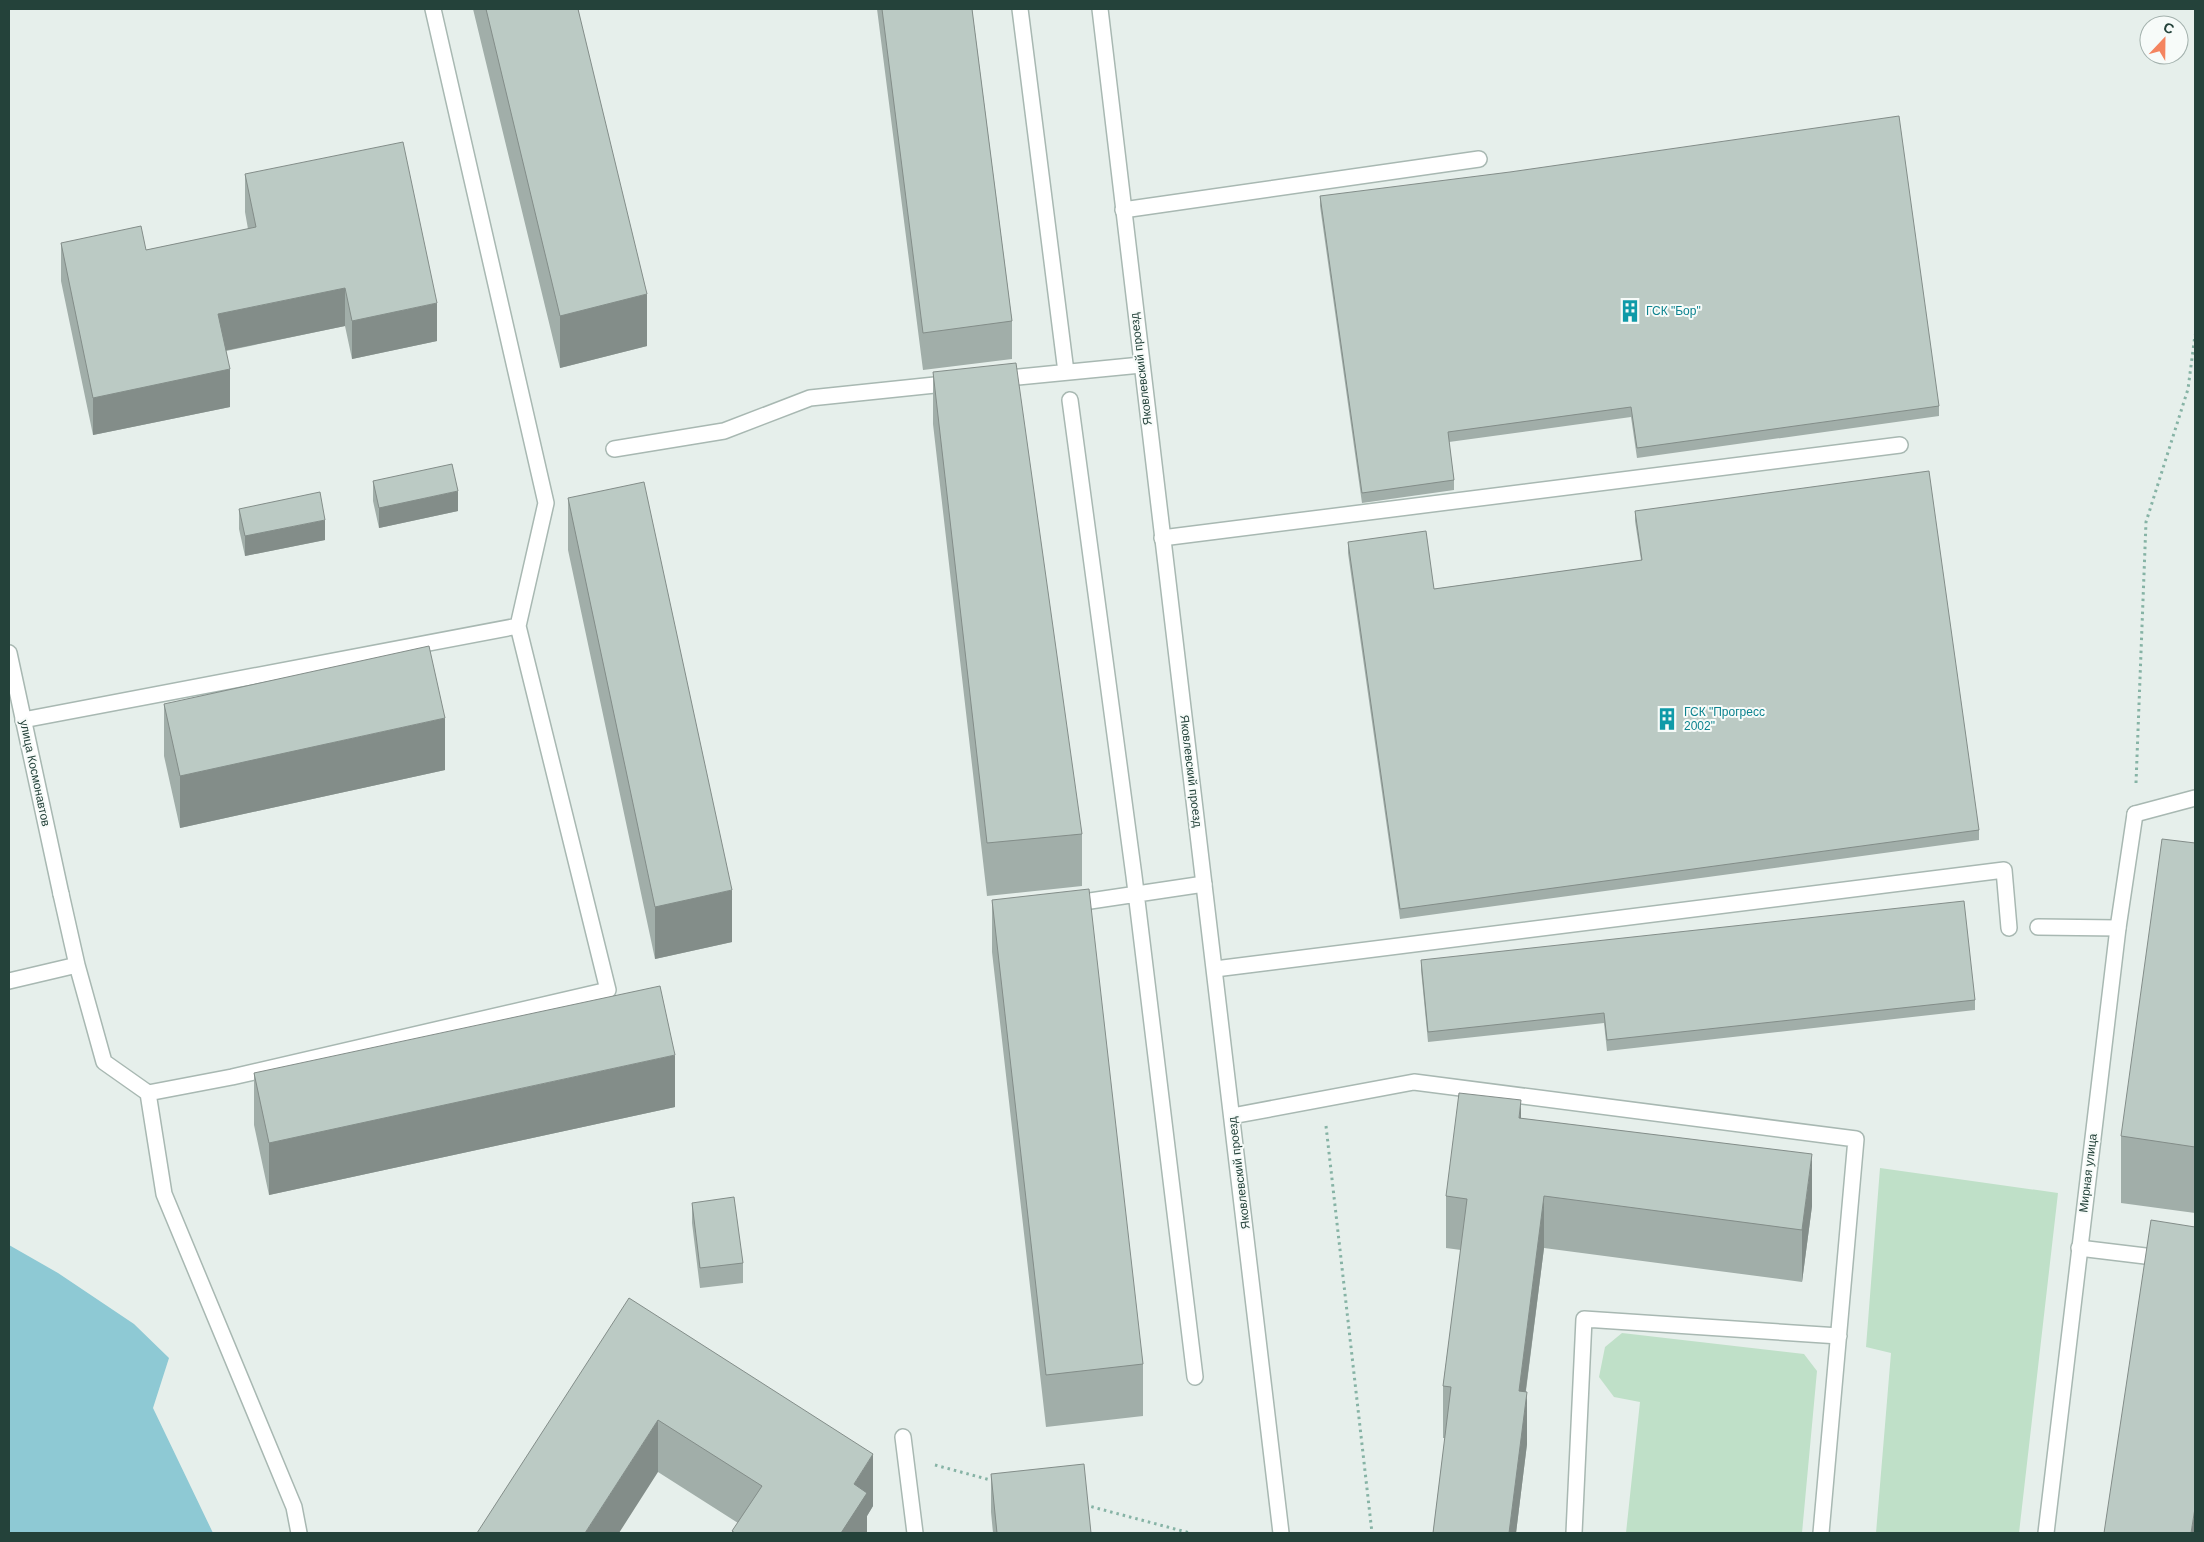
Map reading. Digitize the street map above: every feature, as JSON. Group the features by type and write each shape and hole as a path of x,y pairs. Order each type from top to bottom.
{"street":[{"path":"299,1533 294,1507 164,1194 148,1093 242,1074 608,990 518,626 546,503 433,9"},
{"path":"1020,9 1066,372"},
{"name":"Яковлевский проезд","path":"1100,9 1122,210 1281,1533"},
{"path":"1122,210 1480,159"},
{"path":"988,380 1141,365"},
{"path":"614,448 724,431 810,398 968,382"},
{"path":"1070,400 1136,894 1195,1378"},
{"path":"1162,538 1900,446"},
{"path":"23,720 518,626"},
{"name":"улица Космонавтов","path":"9,653 77,965 104,1062 148,1093"},
{"path":"2135,814 2195,798"},
{"name":"Мирная улица","path":"2046,1533 2118,928 2135,814"},
{"path":"1214,969 2004,870 2009,928"},
{"path":"1059,905 1204,884"},
{"path":"2038,927 2118,928"},
{"path":"9,981 77,965"},
{"path":"1232,1116 1414,1082 1856,1139 1821,1533"},
{"path":"2079,1248 2195,1262"},
{"path":"1574,1533 1584,1319 1839,1336"},
{"path":"903,1437 915,1533"}],"path":[{"path":"2135,814 2146,522 2188,389 2195,335"},
{"path":"1323,1099 1372,1533"},
{"path":"906,1457 1000,1482"},
{"path":"1076,1503 1190,1533"}],"green space":[{"path":"1880,1168 2058,1193 2019,1533 1876,1533 1891,1353 1866,1347"},
{"path":"1622,1333 1804,1354 1817,1371 1802,1533 1626,1533 1640,1402 1614,1397 1599,1377 1605,1347"}],"water":[{"path":"9,1245 58,1273 134,1324 169,1358 153,1408 213,1533 9,1533"}],"building":[{"path":"486,9 578,9 647,294 560,316"},
{"path":"882,9 972,9 1012,321 923,333"},
{"name":"ГСК \"Бор\"","path":"1899,116 1939,406 1637,448 1631,407 1448,432 1454,480 1362,493 1320,196 1510,172"},
{"path":"403,142 437,303 352,321 345,288 218,314 230,369 93,398 61,243 141,226 146,250 256,227 245,174"},
{"path":"1016,363 1082,834 987,843 933,372"},
{"path":"452,464 458,491 379,508 373,481"},
{"name":"ГСК \"Прогресс 2002\"","path":"1929,471 1979,830 1400,909 1348,542 1426,531 1434,589 1642,560 1635,511"},
{"path":"644,482 732,890 655,907 568,498"},
{"path":"320,492 325,520 245,536 239,509"},
{"path":"429,646 445,718 180,776 164,704"},
{"path":"2162,839 2195,843 2195,1147 2121,1136"},
{"path":"1089,889 1143,1364 1046,1375 992,900"},
{"path":"1964,901 1975,1000 1607,1040 1604,1013 1428,1032 1421,960"},
{"path":"660,986 675,1055 269,1143 254,1073"},
{"path":"1459,1093 1521,1100 1519,1118 1812,1154 1802,1230 1544,1196 1519,1391 1527,1392 1509,1533 1433,1533 1451,1387 1443,1386 1467,1199 1446,1196"},
{"path":"734,1197 743,1263 700,1268 692,1203"},
{"path":"2151,1220 2195,1227 2195,1508 2191,1533 2104,1533"},
{"path":"629,1298 873,1454 854,1484 867,1493 841,1533 735,1533 732,1531 762,1486 658,1420 585,1533 477,1533"},
{"path":"1084,1464 1091,1533 997,1533 991,1474"}],"place":[{"name":"ГСК \"Бор\"","path":"1630,311"},
{"name":"ГСК \"Прогресс 2002\"","path":"1667,719"}]}
